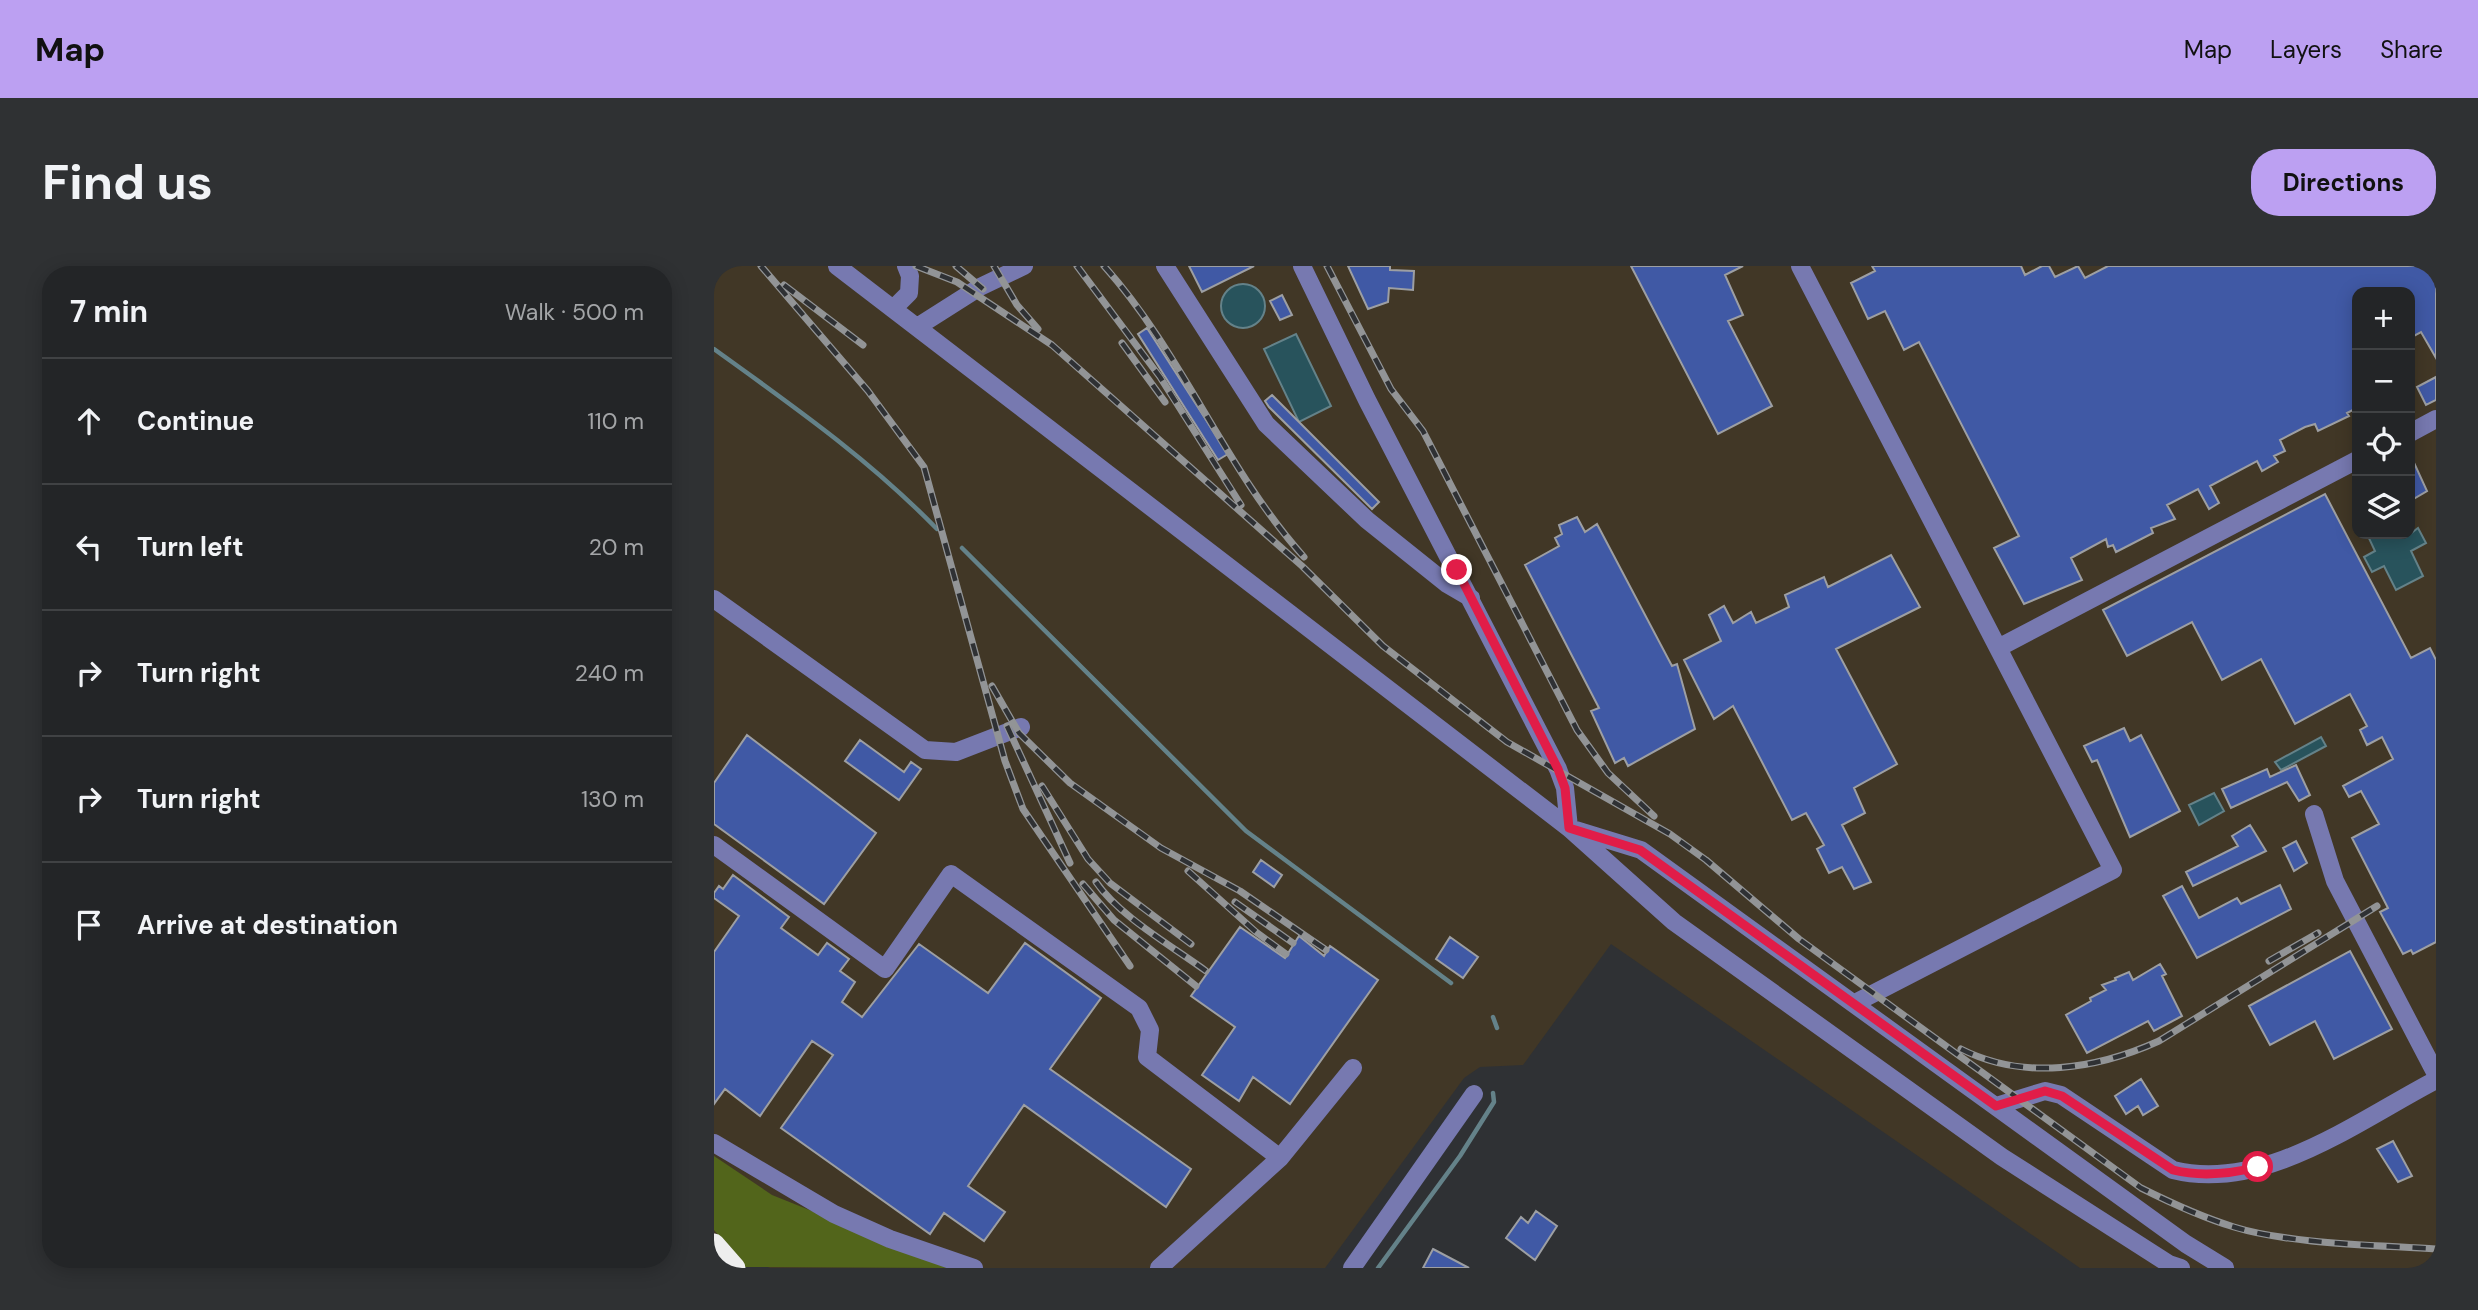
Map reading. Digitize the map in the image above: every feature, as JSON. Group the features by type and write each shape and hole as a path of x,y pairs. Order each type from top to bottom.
{"highway":[{"path":"714,1244 735,1268"}],"street":[{"path":"837,266 1569,828 1685,930 2002,1157 2169,1264 2181,1268"},
{"path":"893,309 909,293 910,276 906,266"},
{"path":"917,327 980,287 1024,266"},
{"path":"1164,266 1266,424 1367,520 1447,584 1471,598"},
{"path":"1302,266 1367,400 1558,769 1565,788 1569,828"},
{"path":"1800,266 2113,870 1855,1003"},
{"path":"2415,430 2436,419"},
{"path":"1998,648 2352,463"},
{"path":"714,599 925,750 956,752 1021,727"},
{"path":"2314,814 2335,881 2436,1074"},
{"path":"1569,828 1640,850 2186,1244 2225,1268"},
{"path":"714,845 885,969 951,874 1139,1008 1150,1030 1147,1057 1280,1158"},
{"path":"1159,1268 1280,1158 1353,1068"},
{"path":"1996,1106 2045,1091 2062,1096 2173,1170 2189,1174 2234,1173 2292,1157 2436,1080"},
{"path":"1352,1268 1474,1094"},
{"path":"714,1143 834,1214 891,1239 974,1268"}],"shaded area":[{"path":"714,266 2436,266 2436,1268 2080,1268 1611,944 1523,1065 1480,1067 1464,1078 1325,1268 770,1268 714,1241"}],"green space":[{"path":"714,1156 772,1195 954,1268 745,1267 714,1230"}],"water":[{"path":"1243,284 1252,285 1259,290 1264,297 1264,315 1259,322 1252,327 1243,328 1234,327 1227,322 1222,315 1221,306 1222,297 1227,290 1234,285"},
{"path":"1296,334 1331,406 1299,422 1264,349"},
{"path":"2418,528 2426,543 2411,551 2423,576 2396,590 2384,566 2372,572 2364,557 2375,551 2369,539 2415,539 2415,530"},
{"path":"2321,737 2326,746 2281,770 2275,762"},
{"path":"2214,793 2224,811 2199,825 2189,805"}],"building":[{"path":"1189,266 1254,266 1202,292"},
{"path":"1348,266 1390,266 1390,270 1414,271 1413,290 1389,288 1388,302 1368,309"},
{"path":"1631,266 1743,266 1725,275 1743,315 1728,321 1772,406 1718,434"},
{"path":"1872,266 2021,266 2025,275 2042,266 2049,266 2055,277 2078,266 2085,278 2108,266 2436,266 2436,358 2421,332 2415,335 2415,287 2352,287 2352,410 2347,413 2349,416 2318,431 2315,424 2305,427 2280,440 2285,451 2274,456 2278,462 2262,471 2257,461 2210,486 2219,503 2209,509 2198,489 2167,505 2175,519 2151,528 2153,533 2116,552 2113,545 2108,547 2106,539 2071,558 2082,580 2024,604 1994,548 2019,536 1919,342 1904,350 1885,311 1868,319 1851,283 1875,271"},
{"path":"1282,295 1292,315 1280,320 1270,301"},
{"path":"1147,328 1228,454 1218,460 1138,334"},
{"path":"2436,377 2436,400 2426,405 2417,387"},
{"path":"1272,395 1379,502 1372,509 1269,407 1265,401"},
{"path":"2415,465 2427,491 2415,498"},
{"path":"2325,494 2411,658 2430,648 2436,660 2436,942 2413,954 2411,950 2403,954 2380,912 2388,908 2352,838 2379,824 2361,791 2349,797 2343,786 2393,759 2382,737 2367,745 2360,730 2367,726 2350,694 2295,724 2261,659 2222,680 2192,622 2127,656 2103,610"},
{"path":"1577,517 1585,532 1597,524 1672,666 1677,664 1695,729 1628,766 1624,758 1615,763 1591,711 1599,708 1525,565 1559,546 1555,538 1562,534 1559,525"},
{"path":"1891,555 1920,607 1836,649 1897,764 1854,788 1865,813 1842,825 1871,882 1854,889 1842,867 1829,873 1817,849 1824,845 1806,813 1792,820 1733,706 1714,719 1684,660 1721,641 1709,615 1724,606 1733,623 1751,612 1756,623 1789,607 1785,595 1824,577 1828,587"},
{"path":"2124,728 2130,741 2141,735 2180,811 2130,837 2097,760 2092,762 2084,746"},
{"path":"747,735 876,833 824,904 714,824 714,783"},
{"path":"860,740 904,772 911,762 921,769 899,800 845,761"},
{"path":"2296,765 2310,795 2299,801 2287,782 2231,808 2222,789 2267,769 2270,777"},
{"path":"2250,825 2266,851 2193,886 2186,872 2238,846 2232,836"},
{"path":"2296,841 2307,863 2294,871 2283,848"},
{"path":"1261,860 1282,875 1274,887 1253,872"},
{"path":"733,875 789,917 781,928 818,955 827,943 849,959 840,971 855,982 842,1002 862,1017 919,944 988,993 1025,943 1101,998 1050,1069 1191,1169 1166,1207 1024,1105 968,1186 1005,1212 984,1241 944,1213 930,1234 781,1128 833,1055 812,1041 760,1116 725,1089 714,1104 714,952 739,916 714,898 714,893 719,886 723,889"},
{"path":"2280,885 2291,909 2197,958 2163,896 2182,886 2199,918 2237,898 2241,904"},
{"path":"1240,927 1285,958 1299,936 1324,956 1330,946 1378,980 1290,1104 1253,1077 1239,1101 1202,1075 1235,1027 1191,996"},
{"path":"1450,937 1478,957 1463,978 1436,959"},
{"path":"2350,951 2392,1029 2334,1059 2315,1021 2270,1045 2249,1006"},
{"path":"2160,964 2166,974 2162,976 2182,1016 2154,1031 2148,1021 2087,1053 2066,1015 2106,990 2102,985 2129,972 2133,980"},
{"path":"2141,1079 2158,1106 2143,1115 2138,1106 2126,1114 2115,1096"},
{"path":"2393,1141 2412,1176 2398,1182 2377,1149"},
{"path":"1536,1211 1557,1226 1535,1260 1506,1238 1521,1217 1528,1223"},
{"path":"1433,1249 1469,1268 1423,1268"}],"waterway":[{"path":"714,349 857,456 937,529"},
{"path":"962,548 1246,831 1451,983"},
{"path":"1493,1017 1497,1028"},
{"path":"1378,1268 1460,1156 1494,1102 1493,1093"}],"railway":[{"path":"761,266 868,391 924,467 1005,761 1023,809 1130,966"},
{"path":"916,266 957,282 1052,345 1302,566 1383,646 1507,742 1670,834 1706,860 1799,939 2141,1188 2210,1219 2256,1233 2334,1243 2436,1249"},
{"path":"956,266 983,289"},
{"path":"994,266 1017,305 1038,329"},
{"path":"1077,266 1160,377 1241,505"},
{"path":"1104,266 1157,336 1251,487 1304,557"},
{"path":"1327,266 1391,389 1423,431 1577,730 1608,773 1654,816"},
{"path":"784,285 863,345"},
{"path":"1122,343 1165,402"},
{"path":"992,686 1019,733 1070,783 1161,848 1240,891 1326,950"},
{"path":"1007,726 1070,863"},
{"path":"1042,786 1088,859 1110,883 1191,944"},
{"path":"1188,871 1256,932 1286,954"},
{"path":"1096,882 1132,919 1206,971"},
{"path":"1083,884 1114,920 1196,986"},
{"path":"1235,902 1293,943"},
{"path":"1961,1049 1985,1059 2035,1068 2086,1064 2135,1051 2159,1041 2377,906"},
{"path":"2269,961 2318,933"}],"route":[{"path":"1457,570 1558,769 1565,788 1569,828 1640,850 1996,1106 2045,1091 2062,1096 2173,1170 2189,1174 2234,1173 2258,1167"}]}
